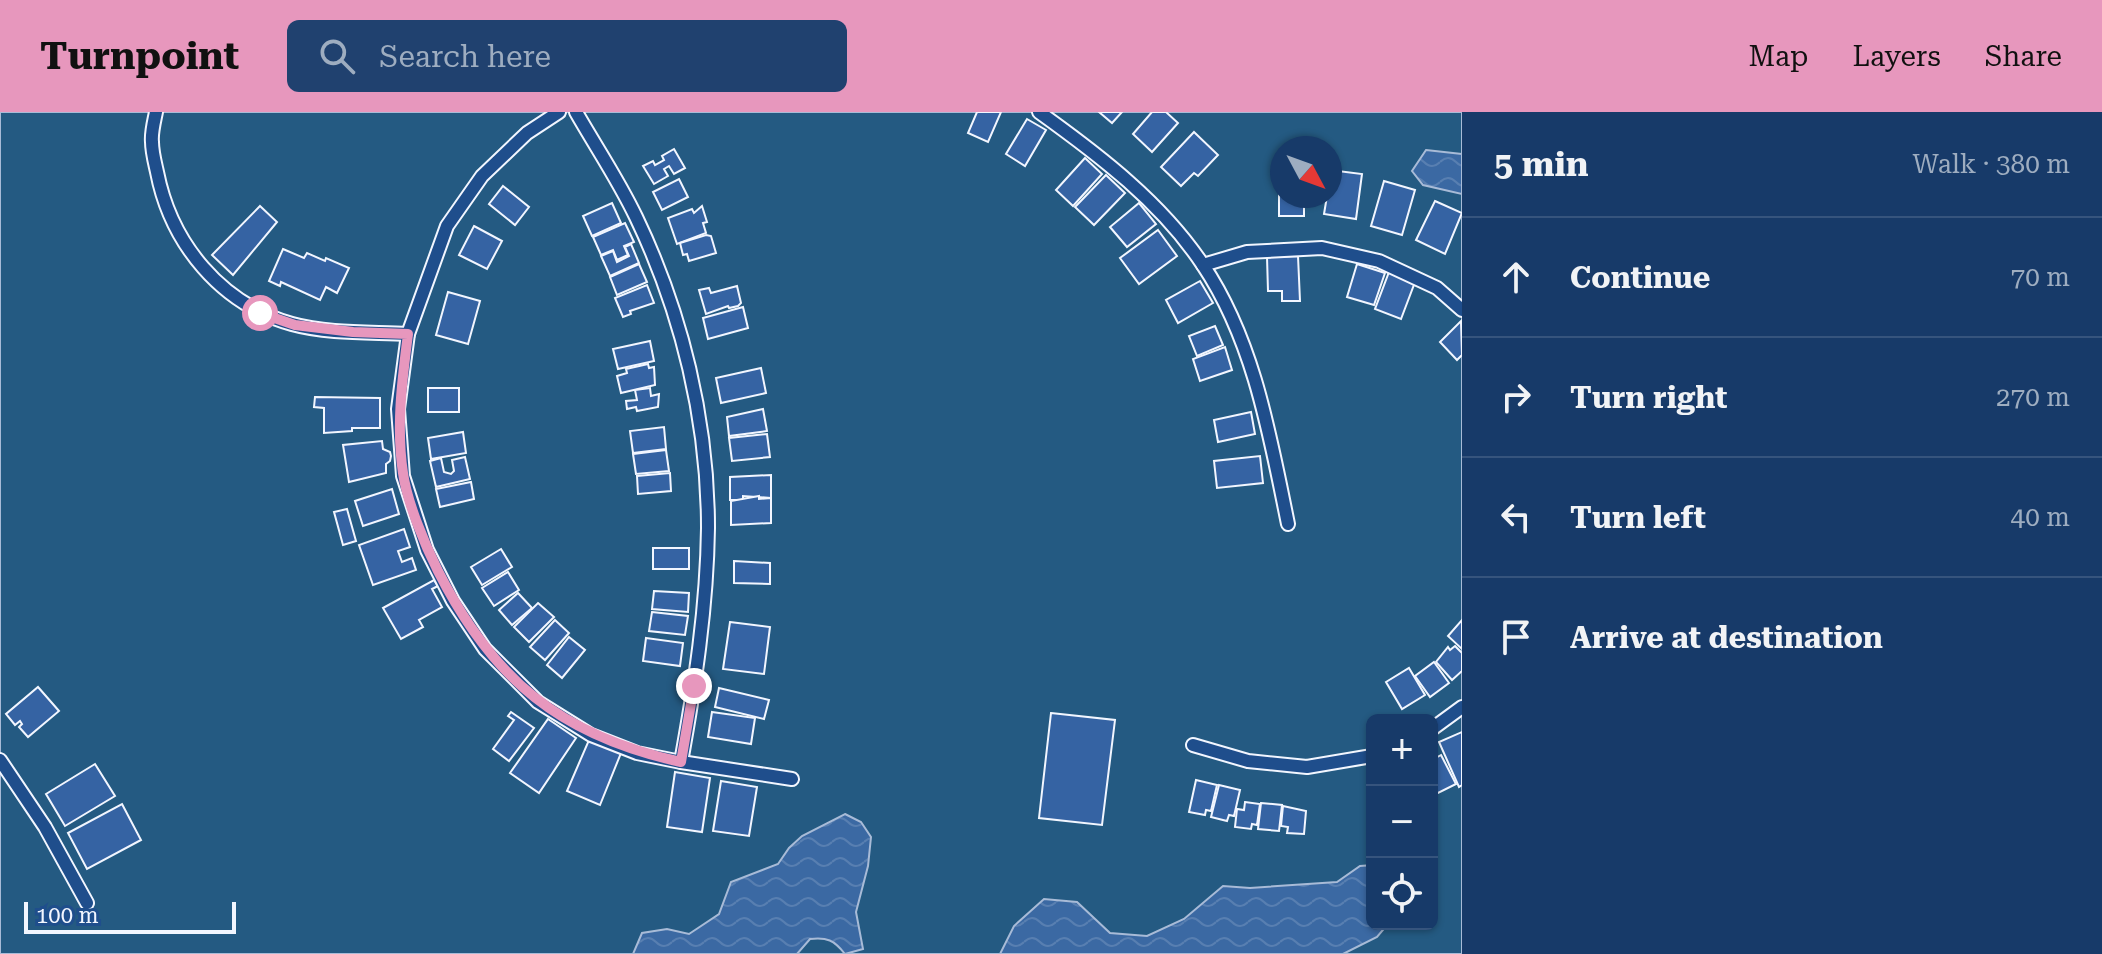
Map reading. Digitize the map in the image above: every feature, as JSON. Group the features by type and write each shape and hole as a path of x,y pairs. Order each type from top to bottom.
{"street":[{"path":"156,112 151,143 161,192 181,241 221,286 260,313 295,325 408,334"},
{"path":"559,112 527,133 482,176 447,226 408,334 398,409 403,476 427,550 453,601 485,649 538,702 591,735 637,753 792,779"},
{"path":"576,112 636,216 670,297 689,368 702,438 708,526 705,595 681,762"},
{"path":"1039,112 1090,149 1154,206 1203,265 1240,338 1266,421 1288,524"},
{"path":"1203,265 1247,252 1322,248 1379,261 1437,288 1462,310"},
{"path":"1438,725 1462,707"},
{"path":"1193,745 1248,761 1307,767 1366,757"},
{"path":"0,760 45,827 87,903"}],"shaded area":[{"path":"0,112 1462,112 1462,954 0,954"}],"water":[{"path":"1426,150 1462,154 1462,194 1423,185 1412,171"},
{"path":"845,814 861,822 871,837 868,866 856,912 863,949 845,954 830,940 816,938 810,939 797,954 633,954 642,933 667,929 689,934 719,914 731,882 778,864 802,836"},
{"path":"1360,866 1366,866 1366,930 1383,930 1377,937 1343,954 1000,954 1014,926 1044,899 1077,902 1110,933 1147,936 1184,919 1223,886 1250,888 1337,882"}],"building":[{"path":"977,112 1001,112 988,142 968,133"},
{"path":"1099,112 1122,112 1112,123"},
{"path":"1152,112 1166,112 1178,123 1152,152 1133,134"},
{"path":"1027,119 1046,130 1025,166 1006,154"},
{"path":"1194,132 1218,155 1198,176 1194,173 1181,186 1161,167"},
{"path":"674,149 685,168 674,174 669,166 664,169 668,176 654,184 643,166 653,161 655,165"},
{"path":"1085,158 1102,174 1073,206 1056,190"},
{"path":"1342,172 1362,174 1356,219 1324,214 1325,208 1342,208"},
{"path":"1106,175 1125,193 1094,225 1075,207"},
{"path":"679,179 688,197 662,210 653,192"},
{"path":"1384,181 1415,190 1402,235 1371,226"},
{"path":"503,186 529,207 515,225 489,204"},
{"path":"1435,201 1462,213 1445,254 1416,240"},
{"path":"612,203 621,223 592,236 583,216"},
{"path":"1139,203 1156,224 1127,247 1110,227"},
{"path":"260,206 277,222 233,275 212,255"},
{"path":"702,206 707,222 703,223 706,233 677,244 668,218 692,209 694,213"},
{"path":"1279,208 1304,208 1304,216 1279,216"},
{"path":"625,223 634,242 624,246 628,255 617,260 613,250 601,255 593,237"},
{"path":"474,226 502,241 487,269 459,255"},
{"path":"1158,230 1177,256 1139,284 1120,258"},
{"path":"711,236 716,253 689,261 687,254 683,255 680,243"},
{"path":"631,244 639,263 610,276 601,256 613,251 617,262 629,256 625,247"},
{"path":"283,249 304,258 307,253 325,261 326,258 349,268 337,293 326,287 320,300 281,282 280,286 269,281"},
{"path":"1298,256 1300,301 1282,301 1282,291 1268,291 1267,257"},
{"path":"639,264 647,282 617,295 610,277"},
{"path":"1357,264 1385,273 1374,305 1347,297"},
{"path":"1389,272 1415,282 1401,319 1375,309"},
{"path":"1200,281 1213,303 1178,323 1166,300"},
{"path":"647,285 654,303 630,311 631,314 623,317 615,298"},
{"path":"737,286 741,303 738,306 728,306 706,314 699,290 709,288 711,293"},
{"path":"448,292 480,301 468,344 436,335"},
{"path":"743,307 748,328 708,339 703,318"},
{"path":"1461,321 1462,355 1457,360 1440,342"},
{"path":"1215,326 1223,345 1197,356 1189,336"},
{"path":"650,341 654,361 618,369 613,349"},
{"path":"1225,347 1232,370 1200,381 1193,359"},
{"path":"648,364 649,368 654,367 655,385 621,393 617,376 627,373 626,369"},
{"path":"761,368 766,393 721,403 716,378"},
{"path":"428,388 459,388 459,412 428,412"},
{"path":"650,388 651,396 659,394 658,407 637,411 636,407 627,409 626,401 637,400 635,390"},
{"path":"315,397 380,398 380,428 352,428 352,431 324,433 324,408 314,407"},
{"path":"763,409 767,431 729,436 727,417"},
{"path":"1251,412 1255,434 1218,442 1214,420"},
{"path":"664,427 666,449 633,453 630,431"},
{"path":"463,432 466,453 431,459 428,438"},
{"path":"767,434 770,457 732,461 729,438"},
{"path":"382,441 383,449 391,456 386,464 386,473 349,482 343,445"},
{"path":"666,450 669,471 636,474 633,454"},
{"path":"1260,456 1263,483 1217,488 1214,461"},
{"path":"465,457 470,479 436,487 430,461 441,458 444,472 451,474 454,471 452,460"},
{"path":"670,473 671,491 638,494 637,476"},
{"path":"771,475 771,498 743,496 743,500 730,500 730,477"},
{"path":"471,482 474,499 440,507 436,489"},
{"path":"392,489 399,514 363,526 355,501"},
{"path":"759,496 759,499 771,498 771,523 731,525 731,501"},
{"path":"347,509 356,541 343,545 334,512"},
{"path":"404,529 410,547 398,551 402,562 412,558 416,570 373,585 359,545"},
{"path":"653,548 689,548 689,569 653,569"},
{"path":"501,549 512,567 482,585 471,567"},
{"path":"734,561 770,563 770,584 734,583"},
{"path":"508,572 519,590 494,606 482,588"},
{"path":"434,580 438,586 432,589 442,607 419,620 423,627 401,639 383,608"},
{"path":"654,591 689,593 688,612 652,609"},
{"path":"518,593 532,608 512,625 499,610"},
{"path":"538,603 554,617 529,642 514,627"},
{"path":"652,612 688,616 685,635 649,631"},
{"path":"555,620 569,633 545,660 530,647"},
{"path":"1462,620 1462,649 1448,636"},
{"path":"730,622 770,627 764,674 723,669"},
{"path":"569,637 585,650 562,678 547,665"},
{"path":"646,638 683,643 680,666 643,661"},
{"path":"1455,646 1462,653 1462,671 1452,680 1436,662 1448,647 1450,650"},
{"path":"1434,662 1449,683 1430,697 1415,676"},
{"path":"1409,668 1425,695 1402,709 1386,682"},
{"path":"38,687 59,711 28,737 19,727 22,724 20,721 15,725 6,714"},
{"path":"719,688 769,700 764,719 715,707"},
{"path":"511,712 534,728 509,761 493,749 514,720 508,716"},
{"path":"712,712 755,718 751,744 708,737"},
{"path":"1051,713 1115,720 1102,825 1039,818"},
{"path":"548,719 576,738 539,793 510,773"},
{"path":"1462,732 1462,785 1459,787 1439,742"},
{"path":"589,740 621,753 600,805 567,791"},
{"path":"1441,755 1456,784 1438,793 1438,786 1438,757"},
{"path":"95,764 115,796 65,826 46,794"},
{"path":"675,772 710,778 702,832 667,827"},
{"path":"1196,780 1217,785 1211,811 1206,810 1205,815 1189,812"},
{"path":"721,781 757,787 749,836 713,831"},
{"path":"1219,785 1240,790 1234,816 1229,815 1227,821 1211,817"},
{"path":"1245,802 1260,804 1257,825 1252,824 1251,829 1235,827 1237,809 1244,810"},
{"path":"1261,803 1282,805 1279,831 1258,829"},
{"path":"122,804 141,840 87,869 68,833"},
{"path":"1283,806 1306,811 1304,834 1287,833 1288,827 1281,826"}],"route":[{"path":"260,313 295,325 408,334 398,409 403,476 427,550 453,601 485,649 538,702 591,735 637,753 681,762 694,686"}]}
